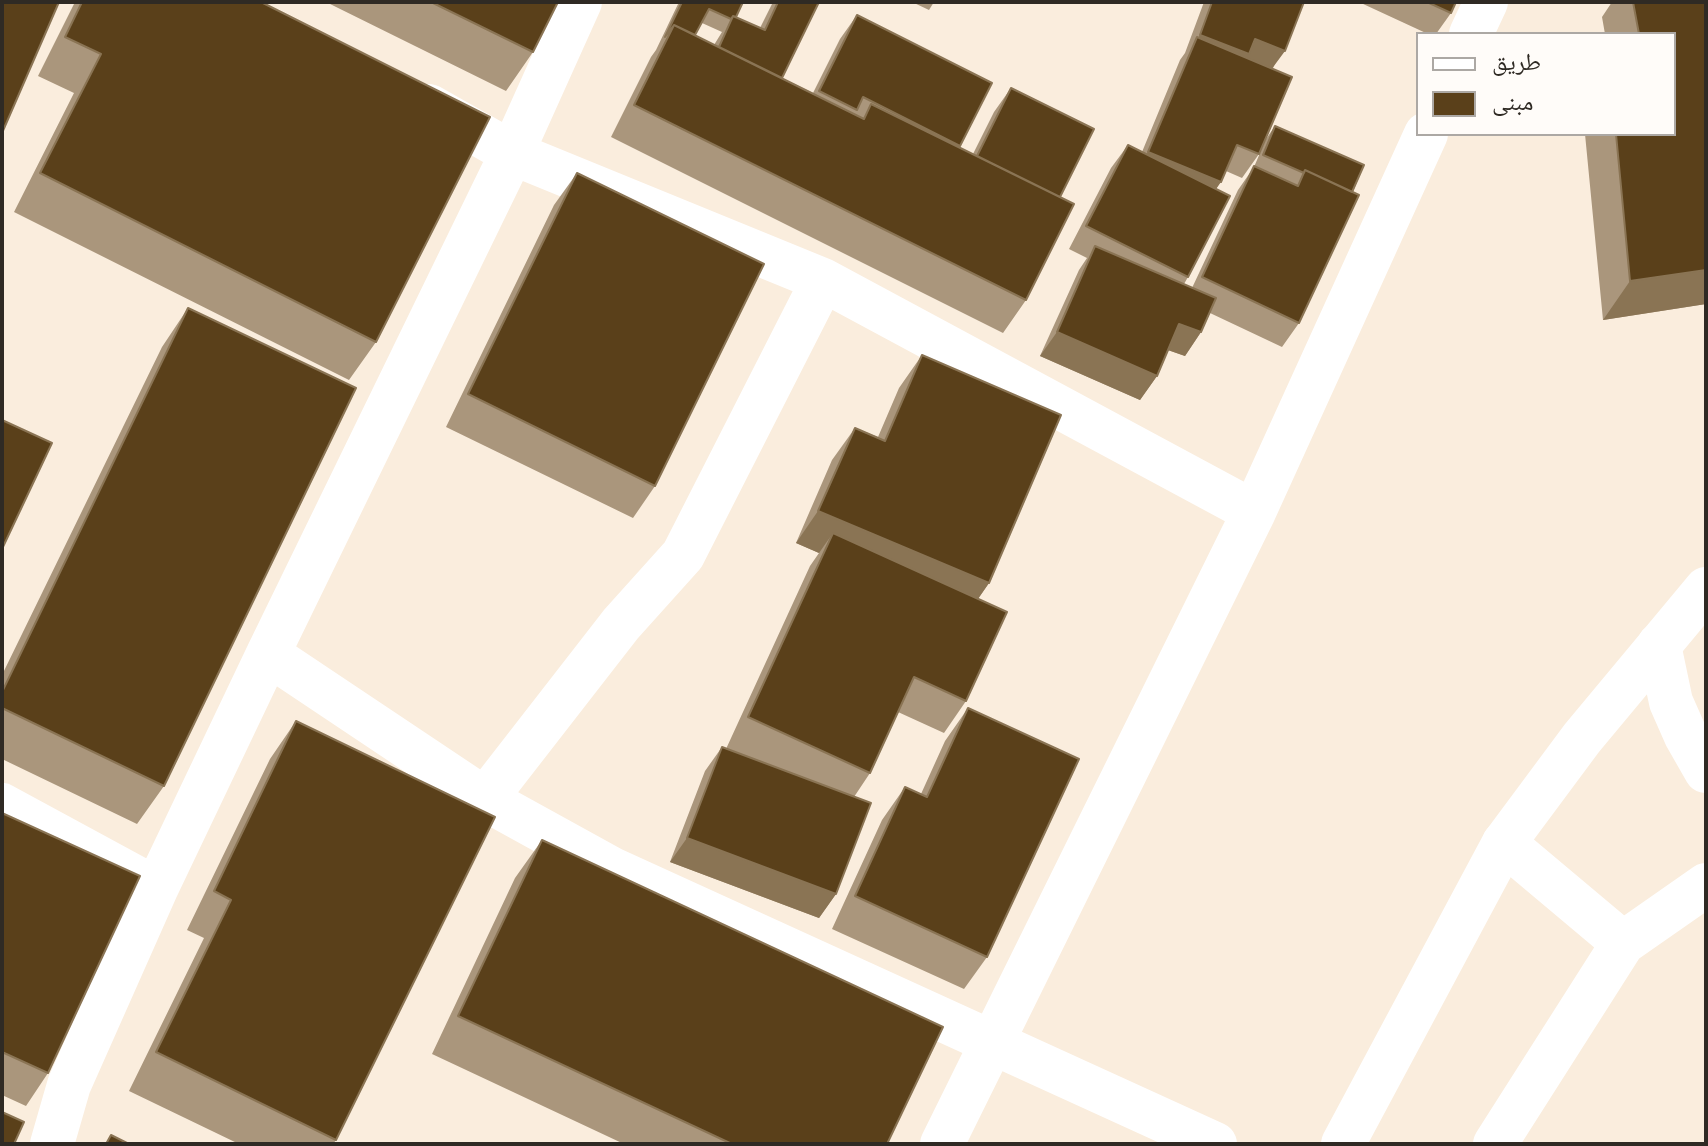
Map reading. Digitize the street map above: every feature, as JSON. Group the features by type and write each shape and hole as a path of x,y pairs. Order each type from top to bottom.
{"street":[{"path":"52,1144 69,1085 156,889 512,153 580,2"},
{"path":"1472,32 1486,2"},
{"path":"391,84 512,153 823,280 1254,512"},
{"path":"942,1144 1254,512 1425,136"},
{"path":"485,799 621,624 683,555 823,280"},
{"path":"1343,1144 1504,843 1582,738 1706,589"},
{"path":"1659,645 1671,702 1706,771"},
{"path":"268,654 485,799 612,869 1215,1144"},
{"path":"2,805 156,889"},
{"path":"1504,843 1623,943"},
{"path":"1495,1144 1623,943 1706,885"}],"building":[{"path":"2,2 59,2 2,133"},
{"path":"82,2 261,2 490,117 376,342 40,173 101,54 65,37"},
{"path":"431,2 558,2 533,52"},
{"path":"682,2 743,2 736,17 731,19 709,9 695,35 674,25 665,37"},
{"path":"778,2 819,2 782,78 719,47 733,16 765,30"},
{"path":"1212,2 1304,2 1285,51 1255,39 1249,54 1200,35"},
{"path":"1427,2 1456,2 1451,13"},
{"path":"1633,2 1706,2 1706,270 1630,281 1616,136 1676,136 1676,32 1639,32"},
{"path":"857,15 992,83 960,146 863,97 857,110 819,91"},
{"path":"674,25 864,119 871,104 1074,204 1026,300 634,105"},
{"path":"1197,37 1292,77 1259,154 1237,145 1221,182 1148,152"},
{"path":"1011,88 1094,129 1060,197 977,156"},
{"path":"1275,126 1364,165 1352,192 1263,155"},
{"path":"1128,145 1230,196 1188,277 1086,226"},
{"path":"1254,166 1298,186 1305,170 1359,195 1299,323 1202,277"},
{"path":"577,173 764,264 655,486 468,394"},
{"path":"1095,246 1216,298 1201,332 1179,324 1157,376 1057,332"},
{"path":"188,308 356,388 164,786 2,708 2,692"},
{"path":"922,355 1061,415 989,583 818,511 855,428 885,441"},
{"path":"2,420 52,443 2,549"},
{"path":"833,533 1007,612 966,701 914,677 870,773 748,717"},
{"path":"968,708 1079,759 987,957 855,896 905,787 927,797"},
{"path":"296,721 495,817 336,1140 156,1052 231,900 214,891"},
{"path":"722,747 871,803 836,894 687,838"},
{"path":"2,813 140,876 48,1073 2,1052"},
{"path":"542,840 943,1027 887,1144 732,1144 458,1016"},
{"path":"2,1112 24,1122 14,1144 2,1144"},
{"path":"111,1135 129,1144 106,1144"}]}
